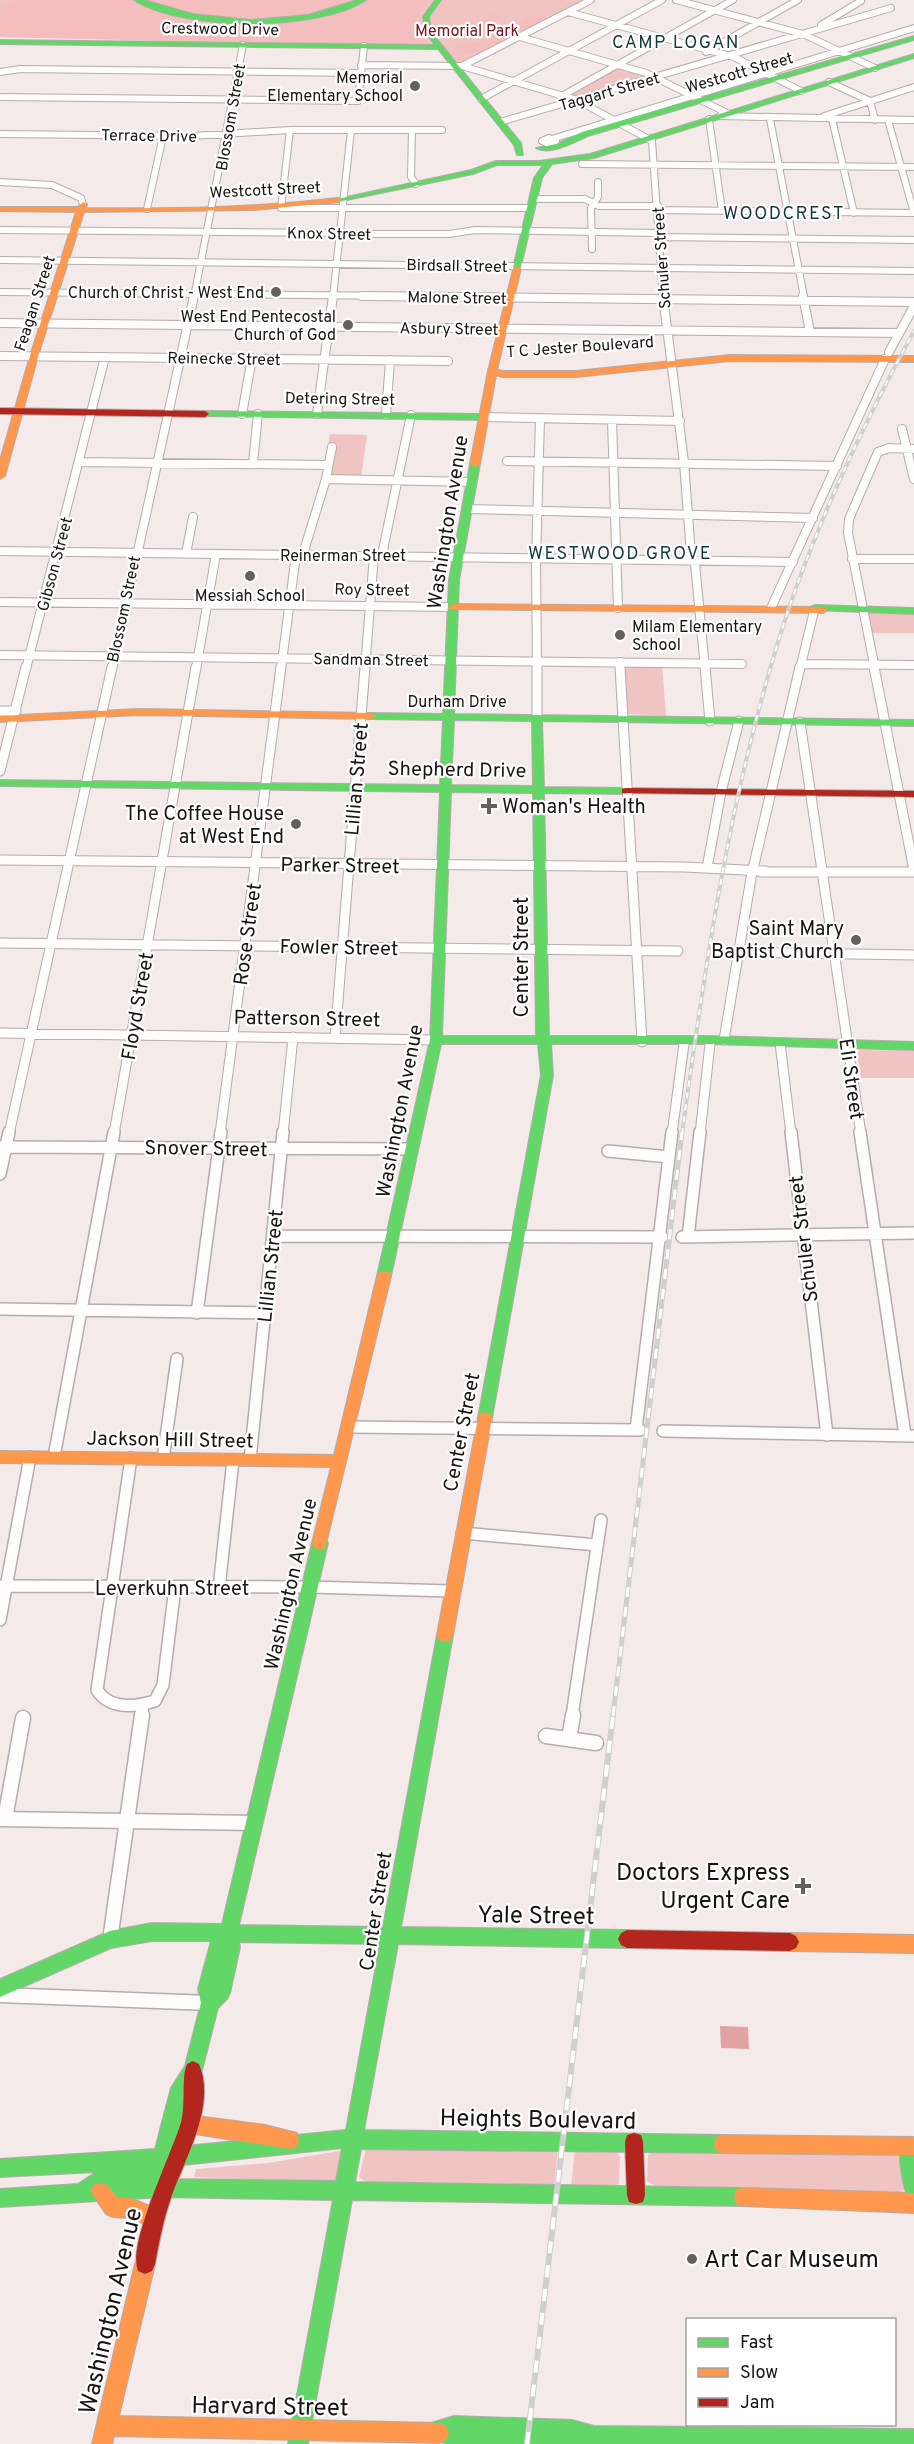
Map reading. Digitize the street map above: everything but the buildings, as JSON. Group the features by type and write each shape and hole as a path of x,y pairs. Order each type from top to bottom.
{"main road":[{"path":"137,0 187,16 240,21 311,16 363,0"},
{"path":"438,0 428,13 425,24 440,47 459,66 538,178"},
{"name":"Westcott Street","path":"0,204 213,207 345,201 521,155 538,148 559,146 616,121 914,38"},
{"name":"Crestwood Drive","path":"0,42 440,47"},
{"path":"521,155 551,161 577,161 914,56"},
{"path":"538,148 553,153 555,158 551,161"},
{"name":"Washington Avenue","path":"163,2188 159,2172 180,2088 193,2070 210,2004 220,1993 231,1947 228,1934 349,1427 436,1040 453,607 459,556 492,371 519,266 538,178 551,161"},
{"name":"Westcott Street","path":"0,209 82,206"},
{"name":"Feagan Street","path":"0,476 34,356 82,206"},
{"name":"T C Jester Boulevard","path":"492,371 505,367 583,370 670,359 751,354 887,355 914,352"},
{"name":"T C Jester Boulevard","path":"887,355 914,359"},
{"name":"Detering Street","path":"0,411 483,417"},
{"name":"Roy Street","path":"453,607 914,611"},
{"name":"Roy Street","path":"745,609 818,610"},
{"name":"Durham Drive","path":"0,719 15,714 101,713 914,723"},
{"name":"Center Street","path":"298,2444 451,1591 547,1074 540,950 537,719"},
{"name":"Shepherd Drive","path":"0,783 914,794"},
{"name":"Patterson Street","path":"436,1040 646,1042 724,1040 914,1046"},
{"name":"Patterson Street","path":"646,1042 684,1044 748,1042"},
{"name":"Jackson Hill Street","path":"0,1457 340,1461"},
{"name":"Yale Street","path":"0,1988 110,1940 152,1932 914,1944"},
{"name":"Washington Avenue","path":"102,2444 163,2188 181,2155 189,2124 197,2091 193,2070"},
{"path":"189,2124 211,2130 264,2132 298,2142"},
{"name":"Heights Boulevard","path":"0,2168 163,2157 298,2142 354,2139 912,2146"},
{"path":"634,2142 636,2195"},
{"path":"912,2146 914,2188"},
{"path":"80,2194 101,2179 159,2172 181,2155"},
{"path":"0,2198 163,2188 636,2195 914,2203"},
{"path":"100,2192 113,2207 130,2208 155,2218"},
{"name":"Harvard Street","path":"106,2426 432,2432 454,2426 572,2430 596,2440 914,2439"}],"street":[{"path":"459,66 591,0"},
{"path":"481,99 662,0"},
{"path":"676,0 803,34 875,68"},
{"path":"531,114 733,0"},
{"path":"672,72 798,0"},
{"path":"817,30 818,26 861,1"},
{"path":"849,8 870,14"},
{"name":"Taggart Street","path":"500,122 891,8"},
{"path":"568,12 729,56 801,91"},
{"name":"Westcott Street","path":"772,76 838,50 914,28"},
{"path":"520,37 655,77 695,98 718,116 770,119 914,120"},
{"name":"Blossom Street","path":"0,1174 3,1147 208,232 243,45"},
{"path":"0,97 358,101 364,46"},
{"path":"361,65 459,66 577,100 647,138"},
{"path":"0,72 20,69 361,73"},
{"path":"829,82 870,102 875,120"},
{"path":"816,119 914,87"},
{"path":"718,116 715,165 722,211"},
{"path":"770,119 810,332"},
{"path":"832,119 854,213"},
{"path":"345,201 533,203 585,199 600,206 722,211 914,213 888,120"},
{"name":"Westcott Street","path":"552,138 616,121"},
{"path":"281,205 290,130"},
{"name":"Terrace Drive","path":"0,134 164,136 290,130 442,130"},
{"path":"317,414 338,264 351,130"},
{"path":"412,130 414,182"},
{"path":"147,206 164,136"},
{"name":"Schuler Street","path":"647,138 652,141 655,166 663,299 680,421 687,515 700,609 710,721"},
{"path":"577,161 655,166 914,167"},
{"path":"0,182 52,185 81,198 82,206"},
{"path":"592,249 591,208 598,197 598,182"},
{"name":"Knox Street","path":"0,230 449,234 475,230 914,240"},
{"name":"Birdsall Street","path":"0,260 914,271"},
{"name":"Malone Street","path":"0,292 914,302"},
{"path":"771,608 887,355 914,306"},
{"name":"Asbury Street","path":"0,323 898,333"},
{"name":"Reinecke Street","path":"0,356 447,361"},
{"name":"Gibson Street","path":"0,771 58,552 105,357"},
{"path":"242,414 252,358"},
{"path":"386,415 390,360"},
{"path":"253,463 258,414"},
{"name":"Lillian Street","path":"334,1038 370,606 378,555 398,480 411,415"},
{"name":"Detering Street","path":"483,417 680,421"},
{"name":"Center Street","path":"537,719 540,419"},
{"path":"612,420 618,609"},
{"path":"902,429 910,449 914,479"},
{"name":"Rose Street","path":"197,1313 288,605 300,555 326,478 332,447"},
{"path":"910,449 879,451 849,519 852,559 914,871"},
{"path":"507,461 837,466"},
{"path":"80,462 328,465"},
{"path":"326,478 472,482"},
{"path":"468,509 813,518"},
{"path":"186,554 193,517"},
{"name":"Reinerman Street","path":"0,551 793,562"},
{"name":"Floyd Street","path":"54,1457 77,1321 81,1311 132,1035 216,554"},
{"path":"852,559 914,560"},
{"name":"Roy Street","path":"0,602 453,607"},
{"path":"724,1040 752,871 769,792 793,722 802,664 818,610"},
{"name":"Sandman Street","path":"0,655 742,664"},
{"path":"620,662 637,951 646,1042"},
{"path":"802,664 914,665"},
{"path":"0,711 15,714"},
{"path":"707,868 721,792 739,721"},
{"name":"Eli Street","path":"793,722 810,793 874,1233 910,1436"},
{"name":"Parker Street","path":"0,860 707,868 752,871"},
{"name":"Parker Street","path":"680,868 752,871 914,871"},
{"name":"Fowler Street","path":"0,943 678,951"},
{"path":"738,952 914,955"},
{"name":"Patterson Street","path":"0,1034 436,1040"},
{"name":"Lillian Street","path":"250,1460 293,1037"},
{"name":"Schuler Street","path":"780,1043 827,1435"},
{"path":"349,1427 638,1430 684,1044"},
{"path":"710,1044 685,1237 914,1233"},
{"name":"Snover Street","path":"3,1147 412,1149"},
{"path":"608,1151 669,1157"},
{"path":"273,1236 660,1237"},
{"path":"0,1309 266,1313"},
{"path":"163,1459 177,1359"},
{"path":"663,1431 910,1436"},
{"path":"0,1620 3,1586 30,1457"},
{"path":"131,1458 97,1690 101,1698 108,1703 149,1703"},
{"path":"219,1588 233,1460"},
{"path":"569,1739 601,1520"},
{"path":"462,1533 597,1545"},
{"name":"Leverkuhn Street","path":"3,1586 309,1587 451,1591"},
{"path":"110,1940 149,1703 163,1685 175,1587"},
{"path":"23,1718 3,1819 255,1823"},
{"path":"546,1736 596,1743"},
{"path":"0,1995 26,1998 210,2004"}],"green space":[{"name":"Memorial Park","path":"0,0 587,0 463,65 457,64 440,44 239,43 0,37"},
{"name":"Memorial Park","path":"16,0 433,0 420,12 421,34 430,45 0,37 0,9"},
{"path":"494,14 505,16 486,24 476,34 447,39 445,35 450,32"},
{"path":"531,16 551,18 480,54 457,55 454,48 457,44 485,41 506,27 516,26 527,20 526,17 533,19"},
{"path":"621,67 648,77 578,97 570,95"},
{"path":"330,434 367,435 361,477 331,476 335,446 328,446"},
{"path":"868,612 914,612 914,633 871,633"},
{"path":"662,664 666,716 629,714 627,712 625,665"},
{"path":"860,1050 914,1051 914,1078 861,1078 857,1053"},
{"path":"366,2148 558,2148 554,2187 366,2182 359,2177"},
{"path":"575,2149 616,2151 620,2157 619,2183 615,2187 571,2187"},
{"path":"339,2151 342,2153 337,2180 333,2183 194,2177 196,2169 268,2163"},
{"path":"654,2151 899,2155 902,2160 905,2189 900,2192 658,2188 647,2181 648,2155"}],"shaded area":[{"path":"720,2026 748,2027 749,2049 721,2048"}],"railway":[{"path":"682,1134 723,870 736,804 768,675 788,611 829,504 878,399 914,331"},
{"path":"613,1716 682,1132"},
{"path":"527,2444 613,1715"}],"traffic: fast":[{"path":"137,0 193,16 250,22 308,17 363,0"},
{"path":"438,0 426,17 428,32 518,145 520,153"},
{"path":"540,148 559,146 585,134 914,38"},
{"path":"0,42 440,47"},
{"path":"337,200 473,172 496,163 539,163 591,156 914,56"},
{"path":"517,268 538,178 549,162"},
{"path":"205,414 483,417"},
{"path":"384,1276 436,1040 454,580 475,464"},
{"path":"816,608 914,611"},
{"path":"371,716 914,723"},
{"path":"485,1418 547,1075 547,1057 542,1033 537,719"},
{"path":"0,783 626,791"},
{"path":"436,1040 709,1040 914,1046"},
{"path":"210,2003 221,1993 231,1947 228,1934 320,1543"},
{"path":"298,2444 445,1635"},
{"path":"0,1988 110,1940 152,1932 627,1939"},
{"path":"163,2188 159,2172 180,2088 193,2070 210,2003 207,1989 218,1945 228,1934"},
{"path":"0,2168 148,2159 336,2139 723,2144"},
{"path":"909,2146 914,2188"},
{"path":"82,2192 101,2179 159,2172 165,2168"},
{"path":"0,2198 163,2188 743,2197"},
{"path":"435,2431 454,2426 572,2430 591,2435"},
{"path":"439,2433 514,2440 596,2436 914,2439"}],"traffic: slow":[{"path":"0,209 211,210 337,200"},
{"path":"0,476 34,356 83,204"},
{"path":"475,464 492,371 517,268"},
{"path":"492,371 503,374 576,374 730,358 914,359"},
{"path":"453,607 823,610"},
{"path":"0,719 139,712 371,716"},
{"path":"320,1543 384,1276"},
{"path":"445,1635 485,1418"},
{"path":"0,1457 340,1461"},
{"path":"790,1942 914,1944"},
{"path":"189,2124 290,2140"},
{"path":"723,2144 914,2146"},
{"path":"100,2192 113,2207 130,2208 155,2218"},
{"path":"743,2197 914,2203"},
{"path":"102,2444 145,2264"},
{"path":"107,2426 439,2433"}],"traffic: jam":[{"path":"0,411 205,414"},
{"path":"626,791 914,794"},
{"path":"627,1939 790,1942"},
{"path":"145,2264 159,2203 190,2121 193,2105 193,2070"},
{"path":"634,2142 636,2195"}],"place":[{"name":"Memorial Elementary School","path":"415,86"},
{"name":"Church of Christ - West End","path":"276,292"},
{"name":"West End Pentecostal Church of God","path":"348,325"},
{"name":"Messiah School","path":"250,576"},
{"name":"Milam Elementary School","path":"620,635"},
{"name":"Woman's Health","path":"489,806"},
{"name":"The Coffee House at West End","path":"296,824"},
{"name":"Saint Mary Baptist Church","path":"856,940"},
{"name":"Doctors Express Urgent Care","path":"803,1886"},
{"name":"Art Car Museum","path":"692,2259"}],"district":[{"name":"CAMP LOGAN","path":"676,42"},
{"name":"WOODCREST","path":"784,213"},
{"name":"WESTWOOD GROVE","path":"620,553"}]}
